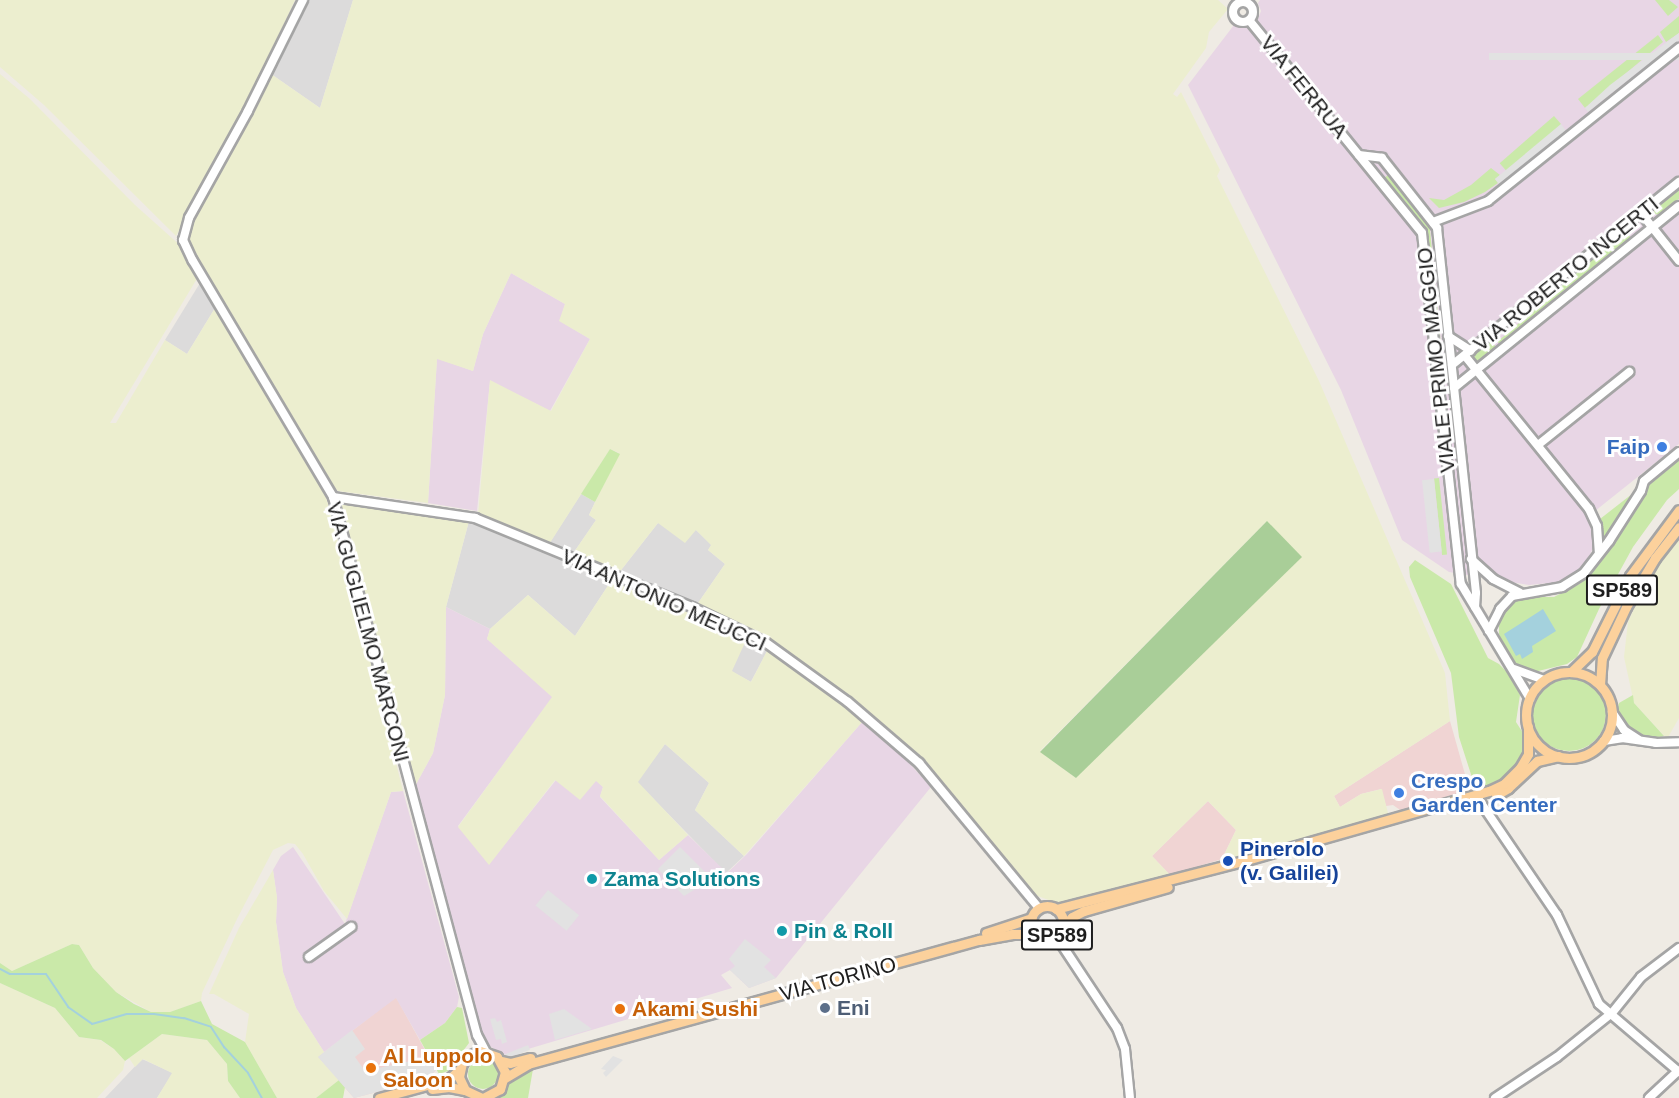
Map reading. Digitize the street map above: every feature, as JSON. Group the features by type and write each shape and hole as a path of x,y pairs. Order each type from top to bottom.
{"main road":[{"name":"SP589","path":"1544,680 1557,674 1570,672 1592,652 1630,576 1679,510"},
{"name":"SP589","path":"1600,685 1602,658 1626,607 1655,558 1679,527"},
{"path":"1570,672 1581,674 1600,685 1606,693 1612,712 1612,722 1604,741"},
{"path":"1530,699 1544,680"},
{"name":"SP589","path":"1530,699 1527,717 1528,754 1520,768 1504,784 1489,791 1243,861 1056,909 1047,906 1039,908 1032,918 1032,928 1036,934 1048,938 1056,936 1078,914 1105,904 1479,800 1508,788 1537,761 1558,756 1583,756 1604,741"},
{"path":"1528,727 1539,744 1558,756"},
{"name":"SP589","path":"1056,909 1062,917 1063,927"},
{"name":"VIA TORINO","path":"502,1062 522,1060 1032,918"},
{"name":"VIA TORINO","path":"505,1078 528,1064 979,940 1012,934 1036,934"},
{"path":"379,1098 449,1079 459,1070 466,1057 473,1053 486,1052 502,1062 505,1078 495,1096 476,1098 461,1084 459,1070"},
{"path":"401,1098 441,1087 465,1090"}],"street":[{"name":"VIA GUGLIELMO MARCONI","path":"303,0 253,102 189,218 183,240 193,261 333,497 477,1035 486,1052"},
{"path":"1249,2 1253,11 1249,20 1237,20 1233,12 1236,4 1249,2"},
{"name":"VIA FERRUA","path":"1249,20 1359,155"},
{"path":"1433,222 1488,201 1679,48"},
{"name":"VIALE PRIMO MAGGIO","path":"1359,155 1382,158 1437,228 1475,608"},
{"name":"VIALE PRIMO MAGGIO","path":"1359,155 1422,233 1461,584 1530,699"},
{"name":"VIA ROBERTO INCERTI","path":"1452,365 1679,182"},
{"name":"VIA ROBERTO INCERTI","path":"1454,388 1679,206"},
{"path":"1641,213 1679,261"},
{"path":"1448,336 1468,353 1477,370 1594,517 1600,539 1599,554"},
{"path":"1538,445 1629,372"},
{"path":"1438,378 1453,376"},
{"path":"1489,631 1506,601 1520,593 1541,592 1574,581 1599,554 1641,491 1644,481 1679,452"},
{"name":"VIA ANTONIO MEUCCI","path":"333,497 475,518 692,607 765,642 848,702 919,763 1039,908"},
{"path":"1456,551 1470,550"},
{"path":"1471,559 1493,579 1520,593"},
{"path":"1514,669 1544,680"},
{"path":"1612,712 1624,730 1640,740"},
{"path":"1604,741 1679,742"},
{"path":"1479,800 1557,915 1599,1004 1679,1071 1649,1098"},
{"path":"309,957 351,927"},
{"path":"1056,936 1117,1028 1125,1049 1130,1098"},
{"path":"1495,1098 1557,1057 1612,1013 1641,977 1679,948"},
{"name":"VIA GUGLIELMO MARCONI","path":"473,1053 477,1035"}],"shaded area":[{"path":"308,0 353,0 320,108 271,74"},
{"path":"1260,0 1679,0 1679,444 1590,515 1595,528 1594,546 1587,561 1574,574 1560,582 1529,585 1449,572 1402,540 1341,390 1188,85 1234,25 1242,28 1251,26 1258,19 1261,11 1258,3"},
{"path":"1679,33 1679,40 1588,112 1585,108 1610,85"},
{"path":"1489,53 1679,53 1679,60 1489,60"},
{"path":"1561,124 1566,131 1499,184 1495,179"},
{"path":"511,273 565,304 560,321 590,339 550,411 490,381 477,511 428,503 437,358 473,371 483,334"},
{"path":"200,283 215,308 187,354 165,340"},
{"path":"1434,479 1442,552 1430,553 1422,480"},
{"path":"581,494 595,502 589,515 596,520 568,561 611,581 575,636 528,595 490,629 446,607 469,521 475,521 545,550"},
{"path":"658,523 696,530 712,545 708,550 725,564 696,606 618,574"},
{"path":"446,607 490,629 487,639 553,697 458,826 489,864 556,780 596,780 603,787 600,797 659,860 688,835 727,873 747,854 863,721 889,741 931,787 776,978 749,988 730,970 721,975 732,988 505,1056 482,1041 433,851 414,788 433,753 445,695"},
{"path":"748,636 769,647 751,682 730,670"},
{"path":"1450,721 1470,792 1403,812 1393,805 1386,806 1381,789 1361,794 1340,807 1334,796"},
{"path":"665,744 709,783 695,810 744,856 726,873 637,782"},
{"path":"403,791 459,997 457,1007 445,1023 420,1040 396,998 324,1052 296,1008 283,972 276,922 277,898 273,870 281,856 293,847 345,924 391,792"},
{"path":"1208,801 1236,830 1222,859 1170,875 1152,856"},
{"path":"680,847 712,879 684,896 658,869"},
{"path":"548,890 579,915 566,931 535,906"},
{"path":"745,939 771,960 764,967 776,978 749,988 730,970 735,966 729,959"},
{"path":"396,997 436,1070 427,1079 354,1098 318,1057"},
{"path":"564,1009 592,1029 555,1040 549,1014"},
{"path":"495,1018 497,1022 501,1020 507,1042 502,1044 501,1039 496,1040 490,1019"},
{"path":"352,1030 365,1049 355,1057 365,1071 429,1057 436,1070 427,1079 354,1098 318,1057"},
{"path":"528,1045 530,1050 506,1059 504,1055"},
{"path":"613,1056 623,1060 606,1077 603,1073 606,1070 601,1069"},
{"path":"142,1059 173,1073 157,1098 105,1098"}],"green space":[{"path":"0,0 295,0 248,103 176,236 44,105 0,67"},
{"path":"353,0 1218,0 1228,9 1209,32 1206,48 1173,94 1177,97 1181,92 1220,170 1217,176 1319,381 1445,673 1450,721 1334,796 1340,807 1361,794 1382,789 1389,817 1250,855 1222,859 1236,830 1208,801 1152,856 1170,875 1060,904 1029,893 919,759 774,643 696,606 725,564 708,550 711,545 696,530 685,543 658,523 618,574 572,555 596,520 589,515 619,453 610,449 548,546 478,516 490,380 551,411 590,339 559,321 565,304 511,273 483,334 473,371 437,359 428,503 338,491 330,483 194,255 188,237 189,226 271,74 320,108","holes":["1267,521 1076,778 1040,751"]},
{"path":"1655,0 1669,0 1678,7 1668,16"},
{"path":"1679,16 1679,33 1666,42 1660,32"},
{"path":"1658,35 1663,42 1585,108 1578,99"},
{"path":"0,74 30,99 135,205 182,247 198,277 110,423 116,423 165,340 187,354 215,308 312,466 325,494 347,566 403,791 391,792 347,919 324,891 295,844 288,843 273,850 237,919 202,993 201,1001 170,1012 151,1012 116,992 93,968 79,945 72,944 12,971 0,963"},
{"path":"1554,116 1561,124 1507,172 1500,163"},
{"path":"1491,168 1500,175 1495,179 1498,183 1485,192 1464,202 1439,208 1429,198 1444,200 1471,185"},
{"path":"1388,175 1428,224 1430,230 1443,365 1438,363 1424,228 1383,179"},
{"path":"1679,187 1679,199 1659,215 1655,214 1653,208"},
{"path":"1625,231 1631,238 1503,349 1497,342"},
{"path":"1489,339 1496,347 1479,361 1475,361 1472,353"},
{"path":"610,449 620,454 595,502 581,494"},
{"path":"1679,454 1679,489 1667,500 1633,547 1599,609 1577,657 1567,664 1534,672 1522,669 1510,660 1499,634 1499,617 1509,604 1521,597 1554,597 1581,583 1600,562 1654,476"},
{"path":"1439,478 1447,555 1442,555 1434,479"},
{"path":"1632,494 1605,539 1602,537 1600,519"},
{"path":"350,501 469,521 446,607 445,695 433,753 414,788 340,508 340,504"},
{"path":"1267,521 1302,557 1076,778 1040,752"},
{"path":"1679,536 1679,718 1667,739 1634,703 1624,657 1628,622 1647,581"},
{"path":"1415,560 1451,584 1488,658 1499,664 1512,677 1520,695 1516,722 1523,733 1524,750 1510,772 1491,788 1477,793 1459,737 1451,673 1410,577 1409,567"},
{"path":"611,581 748,636 732,671 751,682 769,647 863,721 744,856 695,810 709,783 665,744 638,782 688,835 659,860 600,796 603,787 596,781 580,800 555,780 489,865 458,827 552,697 487,639 490,629 528,595 575,636"},
{"path":"1569,677 1590,683 1600,693 1606,714 1600,735 1590,745 1569,751 1548,745 1538,735 1532,714 1538,693 1548,683"},
{"path":"1633,695 1634,703 1664,736 1655,739 1634,734 1622,724 1616,712 1619,703"},
{"path":"273,870 277,898 276,922 283,972 296,1008 324,1052 318,1057 339,1080 316,1098 277,1098 245,1042 249,1014 214,994 209,994 239,928"},
{"path":"72,944 79,945 93,968 116,992 151,1012 170,1012 201,1001 212,1024 245,1042 277,1098 240,1098 228,1081 227,1064 207,1040 162,1034 125,1061 101,1040 79,1037 55,1008 0,983 0,963 12,971"},
{"path":"0,983 55,1008 79,1037 100,1040 114,1049 125,1061 123,1070 97,1098 0,1098"},
{"path":"457,1007 462,1008 469,1043 448,1071 439,1074 420,1040 445,1023"},
{"path":"162,1034 207,1040 227,1064 228,1081 240,1098 157,1098 172,1073 143,1059 135,1067 129,1058"},
{"path":"483,1059 494,1063 498,1074 494,1085 483,1089 472,1085 468,1074 472,1063"},
{"path":"533,1069 528,1098 497,1098 515,1075"},
{"path":"339,1080 345,1087 343,1098 316,1098"}],"water":[{"path":"1543,609 1556,631 1532,646 1533,652 1522,659 1520,654 1516,656 1504,634"}],"waterway":[{"path":"0,969 10,974 46,974 68,1007 92,1024 127,1014 154,1014 184,1018 211,1027 224,1047 248,1073 262,1098"}],"place":[{"name":"Faip","path":"1662,447"},
{"name":"Crespo Garden Center","path":"1399,793"},
{"name":"Pinerolo (v. Galilei)","path":"1228,861"},
{"name":"Zama Solutions","path":"592,879"},
{"name":"Pin & Roll","path":"782,931"},
{"name":"Eni","path":"825,1008"},
{"name":"Akami Sushi","path":"620,1009"},
{"name":"Al Luppolo Saloon","path":"371,1068"}]}
